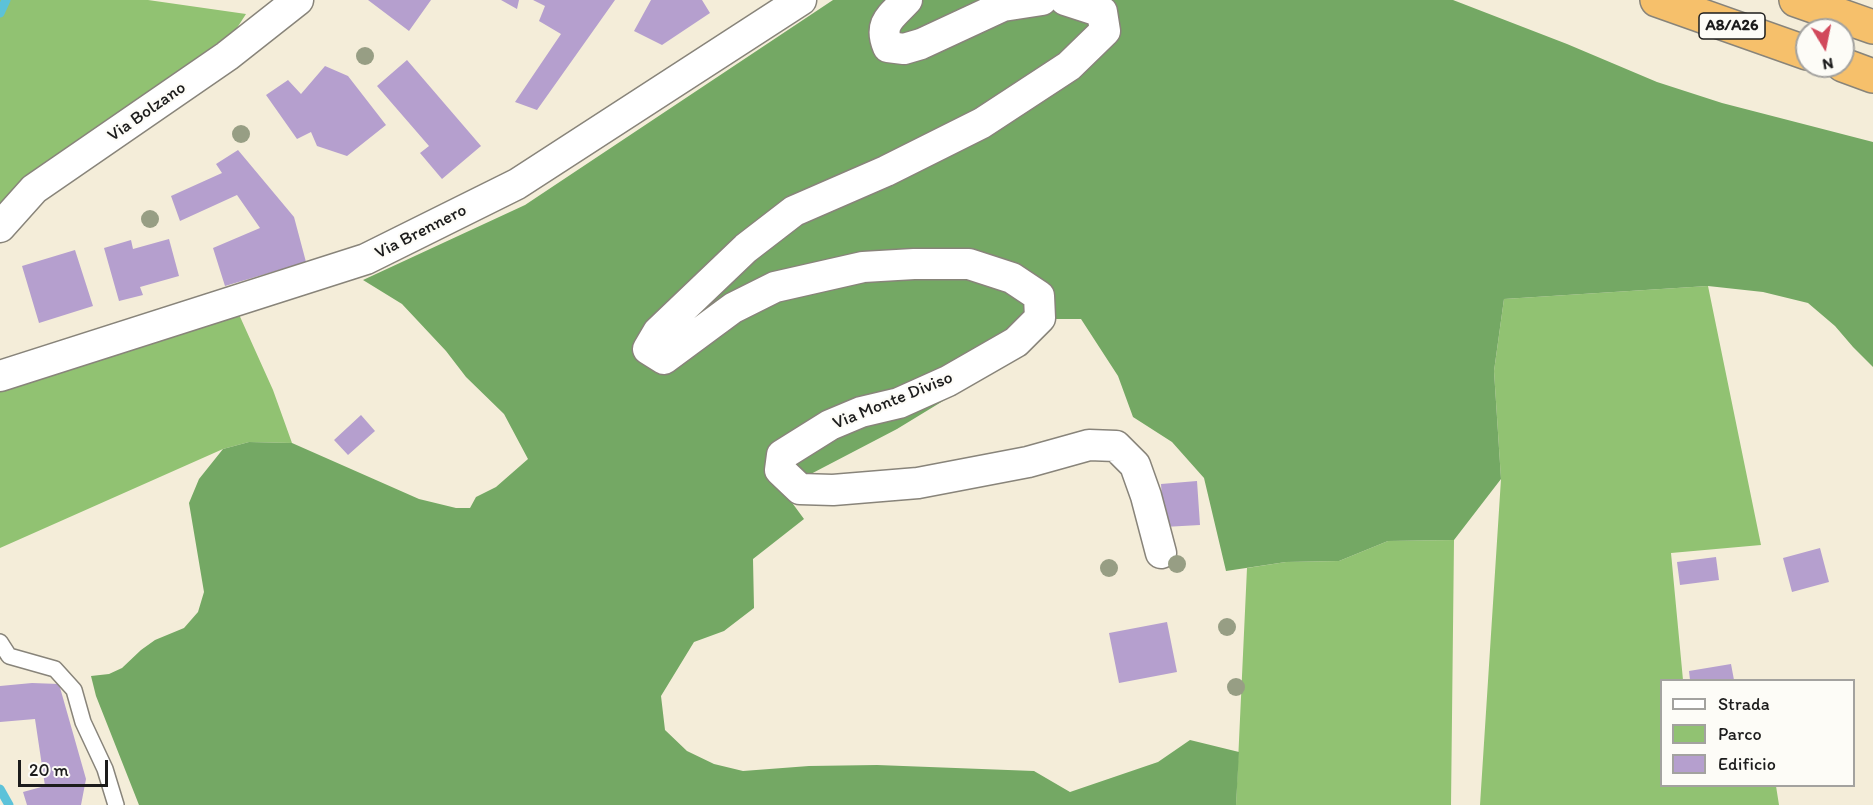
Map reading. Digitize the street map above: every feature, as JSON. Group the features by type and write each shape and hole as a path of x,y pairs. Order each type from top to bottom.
{"highway":[{"name":"A8/A26","path":"1657,0 1795,49"},
{"path":"1796,0 1873,27"},
{"path":"1855,69 1873,76"}],"street":[{"name":"Via Bolzano","path":"0,228 34,189 227,57 298,0"},
{"name":"Via Brennero","path":"0,376 366,260 517,184 801,0"},
{"path":"907,0 885,24 883,36 888,47 904,49 921,44 1003,6 1041,0"},
{"name":"Via Monte Diviso","path":"1065,0 1102,12 1105,30 1069,66 982,123 886,171 794,211 738,255 658,332 648,349 664,358 733,308 775,287 863,267 969,264 1012,278 1039,296 1040,318 1016,342 948,381 899,403 861,412 830,425 782,455 780,470 800,489 843,489 918,483 1028,462 1089,445 1116,446 1135,465 1161,553"}],"lane":[{"path":"0,642 9,656 55,669 74,690 83,722 105,770 116,805"}],"green space":[{"path":"0,0 148,0 246,14 235,31 19,182 0,204"},
{"path":"833,0 1453,0 1657,82 1722,103 1873,142 1873,367 1835,326 1808,303 1763,292 1708,286 1504,299 1494,371 1501,479 1454,540 1388,541 1339,561 1286,562 1226,571 1204,478 1172,442 1133,417 1118,376 1081,319 1055,319 1025,351 897,429 782,489 804,519 753,559 754,608 724,631 694,642 661,696 665,730 687,751 714,764 743,771 809,766 877,765 1034,771 1070,792 1158,762 1190,740 1239,752 1236,805 139,805 96,696 91,676 109,674 122,668 155,640 184,628 198,612 204,592 189,503 199,479 223,449 249,442 292,443 419,499 456,508 470,508 476,497 496,487 528,459 504,414 466,377 446,351 402,304 363,280 525,205"},
{"path":"1708,286 1761,545 1671,553 1683,679 1660,679 1660,787 1776,787 1779,805 1480,805 1501,479 1494,371 1504,299"},
{"path":"237,310 273,390 292,443 249,442 223,449 0,548 0,384"},
{"path":"1454,540 1451,805 1236,805 1247,568 1286,562 1339,561 1388,541"}],"building":[{"path":"368,0 431,0 409,31"},
{"path":"501,0 519,0 517,9"},
{"path":"533,0 615,0 537,110 515,102 561,34 539,21 545,6"},
{"path":"651,0 702,0 710,13 662,45 634,31"},
{"path":"407,60 481,146 442,179 420,153 429,146 377,86"},
{"path":"325,66 348,76 386,125 347,156 317,146 311,132 297,139 266,95 288,80 301,94"},
{"path":"238,150 294,217 306,262 225,286 213,248 260,228 237,195 180,221 171,196 222,173 216,164"},
{"path":"169,239 179,276 140,287 143,295 119,301 104,248 131,240 133,249"},
{"path":"75,250 93,306 39,323 22,266"},
{"path":"361,415 375,431 348,455 334,440"},
{"path":"1197,481 1200,525 1164,527 1161,484"},
{"path":"1820,548 1829,582 1792,592 1783,558"},
{"path":"1716,557 1719,580 1680,585 1677,562"},
{"path":"1167,622 1177,672 1119,683 1109,633"},
{"path":"1731,664 1734,679 1690,679 1689,671"},
{"path":"32,683 59,684 86,779 81,805 27,805 23,792 45,786 35,719 0,722 0,686"}],"waterway":[{"path":"0,13 6,0"},
{"path":"0,789 9,805"}]}
